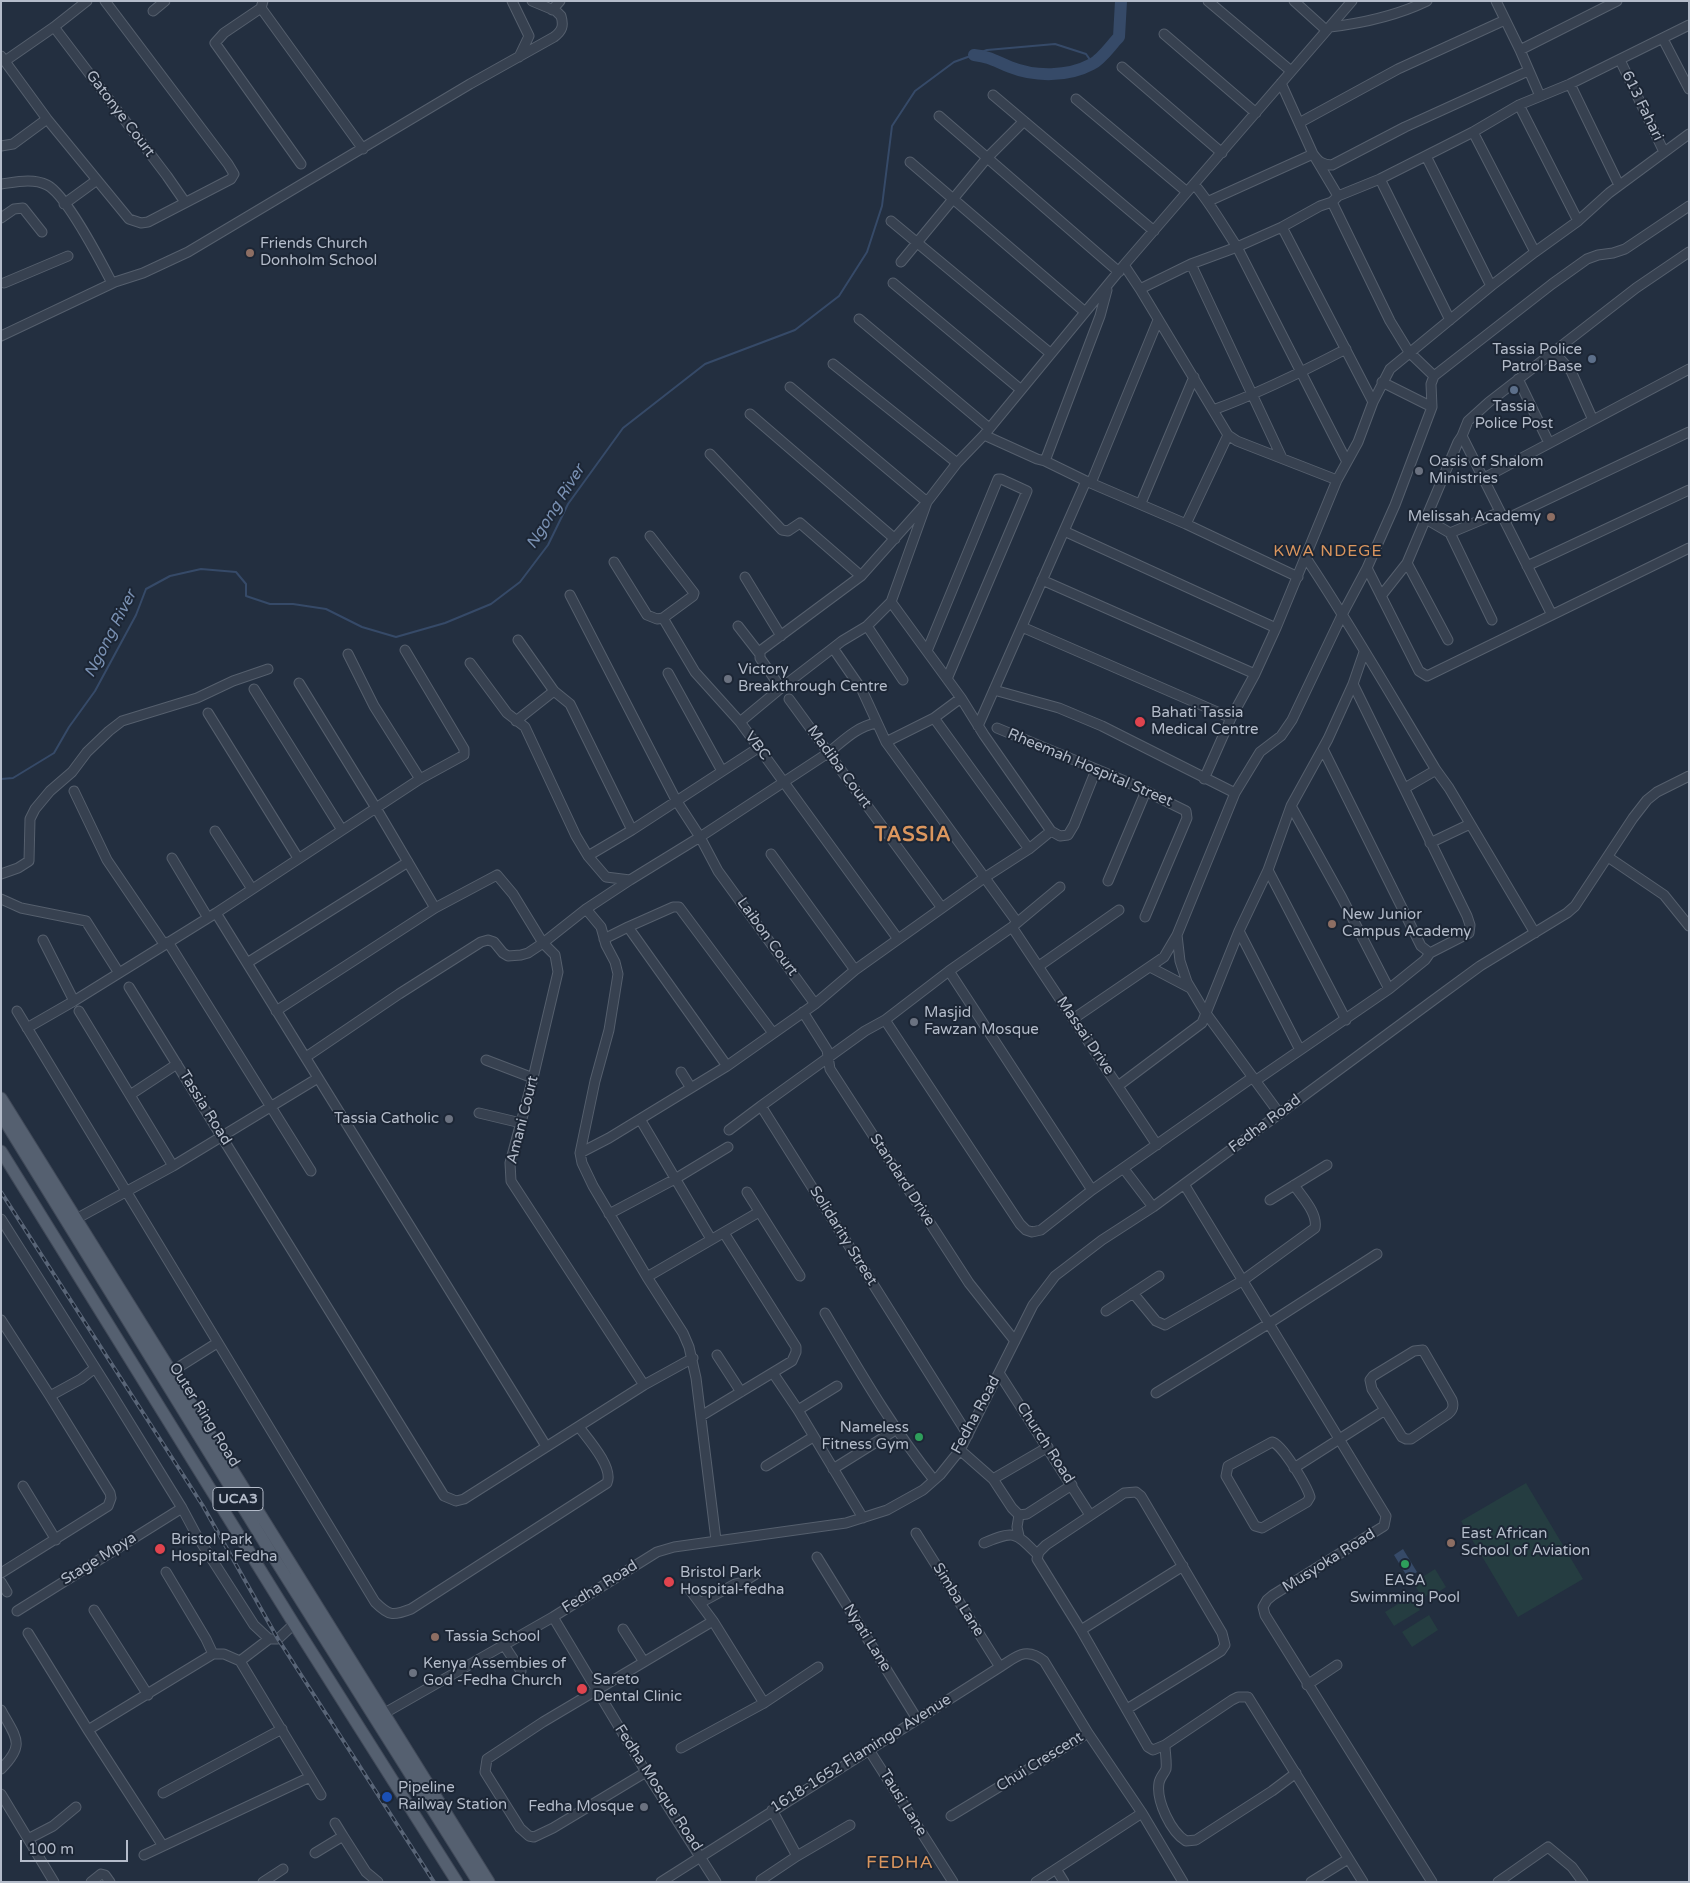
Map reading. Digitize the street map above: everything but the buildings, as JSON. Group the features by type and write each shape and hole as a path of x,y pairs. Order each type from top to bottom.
{"main road":[{"name":"UCA3","path":"1,1098 485,1881"},
{"name":"Outer Ring Road","path":"1,1115 271,1553 485,1881"},
{"name":"UCA3","path":"1,1151 294,1624 457,1882"}],"street":[{"path":"87,1 54,27 3,58 47,119 129,220 148,222 231,179 234,174 105,1"},
{"path":"153,11 164,1"},
{"path":"512,1 529,36 519,57"},
{"path":"1,336 112,283 143,273 188,252 561,32 563,24 561,16 532,1"},
{"path":"552,10 560,1"},
{"path":"1208,1 1291,71"},
{"path":"1294,1 1328,28 1374,21 1398,14 1427,1"},
{"path":"759,653 861,576 895,539 1050,353 1108,287 1121,269 1352,1"},
{"path":"1520,50 1617,1"},
{"path":"1499,2 1505,20 1540,96"},
{"path":"301,164 215,43 224,33 262,4 363,149"},
{"path":"1299,123 1398,69 1505,20"},
{"path":"1140,289 1192,264 1238,248 1282,227 1320,206 1380,179 1473,132 1519,105 1570,84 1689,26"},
{"name":"Gatonye Court","path":"54,27 185,202"},
{"path":"1164,34 1256,113"},
{"path":"1663,39 1689,89"},
{"name":"613 Fahari","path":"1620,60 1664,152"},
{"path":"1122,67 1222,153"},
{"path":"1313,154 1326,165 1335,164 1405,127 1528,71"},
{"path":"1281,83 1390,321 1409,352 1434,376"},
{"path":"1570,84 1619,185"},
{"path":"993,95 1154,231"},
{"path":"1076,99 1187,192"},
{"path":"1519,105 1578,221"},
{"path":"939,116 1121,269 1140,289 1228,435 1237,441 1337,480"},
{"path":"1,146 13,144 47,119"},
{"path":"901,262 988,158 1024,121"},
{"path":"1473,132 1535,252"},
{"path":"1204,778 1231,718 1255,674 1276,628 1337,480 1358,442 1373,402 1390,369 1491,286 1578,221 1619,185 1689,134"},
{"path":"1209,201 1313,154"},
{"path":"1426,156 1491,286"},
{"path":"910,162 1085,312"},
{"path":"1380,179 1450,320"},
{"path":"64,204 97,180"},
{"path":"1,184 22,181 38,182 54,189 89,239 112,283"},
{"path":"1194,184 1209,201 1221,225 1238,248 1347,462"},
{"path":"1073,1019 1164,957 1177,936 1235,793 1260,752 1281,736 1292,720 1343,613 1367,568 1395,506 1432,407 1431,384 1434,376 1587,259 1625,249 1689,206"},
{"path":"1,218 14,209 23,208 42,232"},
{"path":"891,221 1050,353"},
{"path":"1282,227 1373,402"},
{"path":"2,282 68,256"},
{"path":"1381,596 1407,563 1468,421 1553,351 1636,288 1687,257"},
{"path":"1192,264 1282,458"},
{"path":"893,284 1020,389"},
{"path":"1044,461 1103,309 1108,287"},
{"path":"858,319 986,431 1037,459 1141,503 1298,577"},
{"path":"978,726 1064,531 1089,482 1158,320"},
{"path":"1213,410 1252,396 1302,373 1346,349"},
{"path":"1553,351 1571,371 1593,420"},
{"path":"833,364 958,463"},
{"path":"1484,478 1689,369"},
{"path":"1141,503 1194,377"},
{"path":"1518,379 1549,443"},
{"path":"1382,382 1432,407"},
{"path":"790,387 927,502"},
{"path":"750,414 895,539"},
{"path":"1450,533 1502,516 1689,432"},
{"path":"1186,524 1228,435"},
{"path":"1462,436 1552,615"},
{"path":"710,454 782,530 788,531 800,523 861,576"},
{"path":"927,651 998,480 1000,479 1027,491 947,679"},
{"path":"1527,566 1689,490"},
{"path":"740,722 833,648 867,626 891,602 927,502"},
{"path":"1426,519 1450,533 1492,620"},
{"path":"1064,531 1276,628"},
{"path":"614,562 648,615 657,619 663,618 693,596 694,592 650,536"},
{"path":"1367,568 1419,671 1428,676 1689,548"},
{"path":"1306,558 1343,613 1364,652 1535,933"},
{"path":"1407,563 1448,640"},
{"path":"745,577 781,636"},
{"path":"1042,580 1255,674"},
{"name":"Laibon Court","path":"570,595 676,800 700,837 718,871 815,1004"},
{"path":"891,602 961,698 978,726 1051,831 1060,836 1068,835 1074,825 1096,770"},
{"name":"VBC","path":"663,618 695,672 740,722 898,939"},
{"path":"738,626 759,653 760,658 781,688"},
{"path":"867,626 903,680"},
{"path":"1022,627 1231,718"},
{"path":"518,640 554,691 570,704 632,830"},
{"name":"Massai Drive","path":"833,648 862,690 886,742 1015,924 1038,966 1157,1145"},
{"path":"27,1028 212,916 420,779 464,755 465,751 405,650"},
{"path":"1118,1086 1202,1023 1239,931 1268,870 1291,806 1322,749 1353,684 1364,652"},
{"path":"348,654 374,706 420,779"},
{"path":"470,663 507,713 525,727 576,836 588,856 606,878 630,880"},
{"path":"1,874 18,868 29,861 30,819 35,809 109,731 122,721 197,698 233,681 268,669"},
{"path":"668,673 722,771"},
{"path":"276,1011 435,908 300,683"},
{"path":"885,1020 1020,1224 1026,1230 1032,1232 1041,1230 1092,1190 1157,1145 1254,1079 1346,1020 1425,960 1430,952 1469,933 1470,928 1467,916 1353,684"},
{"path":"254,689 342,830"},
{"path":"994,690 1059,708 1102,726 1235,793"},
{"path":"516,720 554,691"},
{"path":"886,742 934,718 961,698"},
{"name":"Madiba Court","path":"789,699 942,908"},
{"path":"208,712 298,858"},
{"path":"934,718 1029,849"},
{"path":"306,1057 399,994 481,942 488,940 494,942 503,953 513,956 528,953 630,880 700,837 828,753 856,730 865,725 876,723"},
{"name":"Rheemah Hospital Street","path":"997,728 1146,791 1185,810 1188,816 1145,918"},
{"path":"588,856 632,830 758,748"},
{"path":"1322,749 1422,946 1430,952"},
{"path":"1405,788 1436,770"},
{"name":"Fedha Road","path":"383,1714 553,1617 657,1552 668,1548 716,1540 830,1526 863,1518 904,1501 923,1490 944,1471 960,1450 1033,1305 1055,1276 1102,1240 1153,1207 1480,966 1575,906 1647,800 1657,792 1689,776"},
{"path":"74,791 107,860 166,943 231,1041 311,1171"},
{"path":"1108,882 1146,791"},
{"path":"1291,806 1342,898 1389,989"},
{"path":"1430,843 1470,824"},
{"path":"215,831 252,889"},
{"path":"580,1153 609,1138 727,1066 815,1004 855,970 984,878 1029,849 1051,831"},
{"path":"772,854 855,970"},
{"path":"1608,857 1664,895 1689,926"},
{"path":"172,858 247,964 546,1446"},
{"path":"247,964 408,862"},
{"path":"1268,870 1346,1020"},
{"name":"Amani Court","path":"435,908 497,875 513,894 543,943 554,956 558,972 533,1078 510,1163 512,1181 644,1385"},
{"path":"729,1130 865,1031 885,1020 1015,924 1060,887"},
{"path":"1,899 27,910 86,921 119,973"},
{"path":"604,939 673,907 679,907 773,1033"},
{"path":"586,910 601,927 618,974 609,1030 595,1081 580,1153 582,1163 609,1214 684,1333 693,1358 716,1540"},
{"path":"1038,966 1119,910"},
{"path":"628,927 727,1066"},
{"path":"1239,931 1300,1050"},
{"path":"1177,936 1183,974 1190,988 1205,1012 1279,1113"},
{"path":"43,940 74,1001"},
{"path":"1150,967 1190,988"},
{"path":"949,971 1092,1190"},
{"name":"Tassia Road","path":"129,987 444,1496 456,1501 464,1499 644,1385 693,1358"},
{"path":"17,1011 375,1602 383,1610 390,1614 396,1614 411,1609 607,1483 609,1476 595,1448 578,1428"},
{"path":"79,1011 173,1166"},
{"name":"Standard Drive","path":"803,1012 827,1050 827,1060 830,1069 958,1266 1015,1341"},
{"path":"486,1060 533,1078"},
{"path":"130,1094 177,1064"},
{"path":"681,1072 691,1088"},
{"path":"76,1219 173,1166 318,1078"},
{"name":"Solidarity Street","path":"760,1106 968,1435"},
{"path":"480,1113 521,1122"},
{"path":"640,1119 711,1239"},
{"path":"609,1214 728,1148"},
{"path":"1270,1200 1327,1165"},
{"path":"1124,1169 1153,1207"},
{"name":"Musyoka Road","path":"1184,1184 1386,1516 1384,1526 1267,1600 1263,1607 1270,1624 1307,1685 1432,1882"},
{"path":"1133,1293 1156,1321 1165,1325 1242,1281 1315,1228 1316,1222 1312,1212 1294,1185"},
{"path":"747,1192 800,1276"},
{"path":"647,1277 759,1212"},
{"path":"1,1219 254,1625 270,1639"},
{"path":"701,1416 792,1361 795,1356 796,1347 724,1233"},
{"path":"1156,1392 1378,1254"},
{"path":"1106,1311 1159,1276"},
{"path":"825,1313 917,1459 934,1480"},
{"path":"1,1320 110,1493 111,1498 108,1506 1,1574"},
{"path":"171,1372 217,1343"},
{"path":"1423,1350 1452,1400 1454,1406 1452,1411 1411,1439 1406,1439 1402,1437 1385,1410 1372,1389 1370,1380 1373,1376 1414,1351 1423,1350"},
{"path":"717,1355 741,1392"},
{"path":"50,1396 81,1379 95,1368"},
{"name":"Church Road","path":"999,1372 1090,1515"},
{"path":"773,1373 798,1410 863,1518"},
{"path":"798,1410 837,1386"},
{"path":"1294,1468 1385,1410"},
{"path":"833,1468 897,1428"},
{"path":"766,1466 813,1437"},
{"path":"1272,1442 1278,1444 1294,1468 1310,1494 1309,1501 1266,1527 1257,1528 1226,1476 1228,1466 1272,1442"},
{"path":"993,1479 1048,1447"},
{"path":"960,1450 993,1479 1012,1508 1019,1515"},
{"path":"1019,1515 1027,1514 1072,1485"},
{"path":"23,1486 56,1540"},
{"path":"1127,1709 1221,1651 1225,1646 1222,1633 1141,1496 1136,1492 1124,1493 1046,1545 1038,1555 1038,1562 1081,1630 1148,1746 1153,1750 1165,1745 1232,1700 1244,1696 1248,1697 1363,1882"},
{"name":"Stage Mpya","path":"17,1611 182,1508"},
{"path":"1019,1515 1017,1527 1019,1536 1038,1555"},
{"name":"Simba Lane","path":"916,1533 1000,1667"},
{"path":"984,1543 1006,1534 1019,1536"},
{"name":"Nyati Lane","path":"817,1557 917,1719"},
{"path":"1081,1630 1183,1566"},
{"path":"166,1572 213,1654"},
{"path":"700,1603 756,1574"},
{"path":"1,1582 7,1592"},
{"path":"690,1590 713,1621 764,1703"},
{"path":"94,1610 148,1695"},
{"name":"Fedha Mosque Road","path":"553,1617 646,1772 702,1857 716,1882"},
{"path":"646,1772 537,1836 529,1836 520,1828 485,1772 487,1759 596,1690 713,1621"},
{"path":"240,1661 270,1639 278,1639 294,1624"},
{"path":"623,1629 644,1662"},
{"path":"28,1633 163,1846"},
{"path":"504,1645 521,1672"},
{"path":"88,1730 213,1654 224,1654 240,1661 321,1795"},
{"name":"1618-1652 Flamingo Avenue","path":"661,1882 772,1810 1022,1654"},
{"name":"Chui Crescent","path":"951,1816 1088,1733 1044,1661 1037,1655 1022,1654"},
{"path":"1307,1685 1336,1665"},
{"path":"681,1748 764,1703 818,1667"},
{"path":"1,1710 16,1739 17,1745 13,1757 1,1769"},
{"path":"163,1793 282,1729"},
{"path":"1088,1733 1142,1813 1183,1882"},
{"path":"1165,1745 1166,1770 1161,1776 1159,1784 1163,1809 1177,1835 1186,1841 1196,1840 1272,1791 1296,1773"},
{"name":"Tausi Lane","path":"870,1750 953,1882"},
{"path":"144,1855 310,1777"},
{"path":"1,1794 54,1882"},
{"path":"28,1839 53,1826 76,1807"},
{"path":"772,1810 797,1856"},
{"path":"1036,1882 1142,1813"},
{"path":"336,1823 366,1872 378,1882"},
{"path":"760,1880 850,1825"},
{"path":"315,1853 344,1836"},
{"path":"1498,1882 1548,1847 1572,1866 1583,1882"},
{"path":"1310,1882 1348,1860"},
{"path":"263,1882 283,1869"},
{"path":"1056,1869 1064,1882"},
{"path":"91,1882 100,1874 105,1875 110,1882"}],"green space":[{"path":"1526,1483 1583,1579 1518,1617 1461,1521"},
{"path":"1435,1569 1446,1587 1437,1593 1435,1590 1423,1598 1413,1583"},
{"path":"1411,1596 1420,1610 1394,1626 1385,1612"},
{"path":"1429,1615 1438,1630 1412,1647 1402,1632"}],"water":[{"name":"EASA Swimming Pool","path":"1403,1549 1417,1572 1408,1578 1394,1555"}],"waterway":[{"name":"Ngong River","path":"974,55 989,58 1030,73 1062,73 1083,68 1099,59 1119,37 1121,1"},
{"name":"Ngong River","path":"1,779 13,778 54,753 69,727 95,691 136,615 146,589 170,576 201,569 236,572 246,584 246,596 270,604 293,604 326,609 362,627 396,637 445,623 491,604 520,582 548,545 568,504 623,428 705,364 795,330 839,296 867,252 882,206 892,126 915,91 954,62 987,50 1055,44 1086,54 1093,64"}],"railway":[{"path":"1,1192 203,1506 278,1639 434,1882"}],"place":[{"name":"Friends Church Donholm School","path":"250,253"},
{"name":"Tassia Police Patrol Base","path":"1592,359"},
{"name":"Tassia Police Post","path":"1514,390"},
{"name":"Oasis of Shalom Ministries","path":"1419,471"},
{"name":"Melissah Academy","path":"1551,517"},
{"name":"Victory Breakthrough Centre","path":"728,679"},
{"name":"Bahati Tassia Medical Centre","path":"1140,722"},
{"name":"New Junior Campus Academy","path":"1332,924"},
{"name":"Masjid Fawzan Mosque","path":"914,1022"},
{"name":"Tassia Catholic","path":"449,1119"},
{"name":"Nameless Fitness Gym","path":"919,1437"},
{"name":"East African School of Aviation","path":"1451,1543"},
{"name":"Bristol Park Hospital Fedha","path":"160,1549"},
{"name":"EASA Swimming Pool","path":"1405,1564"},
{"name":"Bristol Park Hospital-fedha","path":"669,1582"},
{"name":"Tassia School","path":"435,1637"},
{"name":"Kenya Assembies of God -Fedha Church","path":"413,1673"},
{"name":"Sareto Dental Clinic","path":"582,1689"},
{"name":"Pipeline Railway Station","path":"387,1797"},
{"name":"Fedha Mosque","path":"644,1807"}],"district":[{"name":"KWA NDEGE","path":"1328,552"},
{"name":"TASSIA","path":"913,836"},
{"name":"FEDHA","path":"900,1863"}]}
